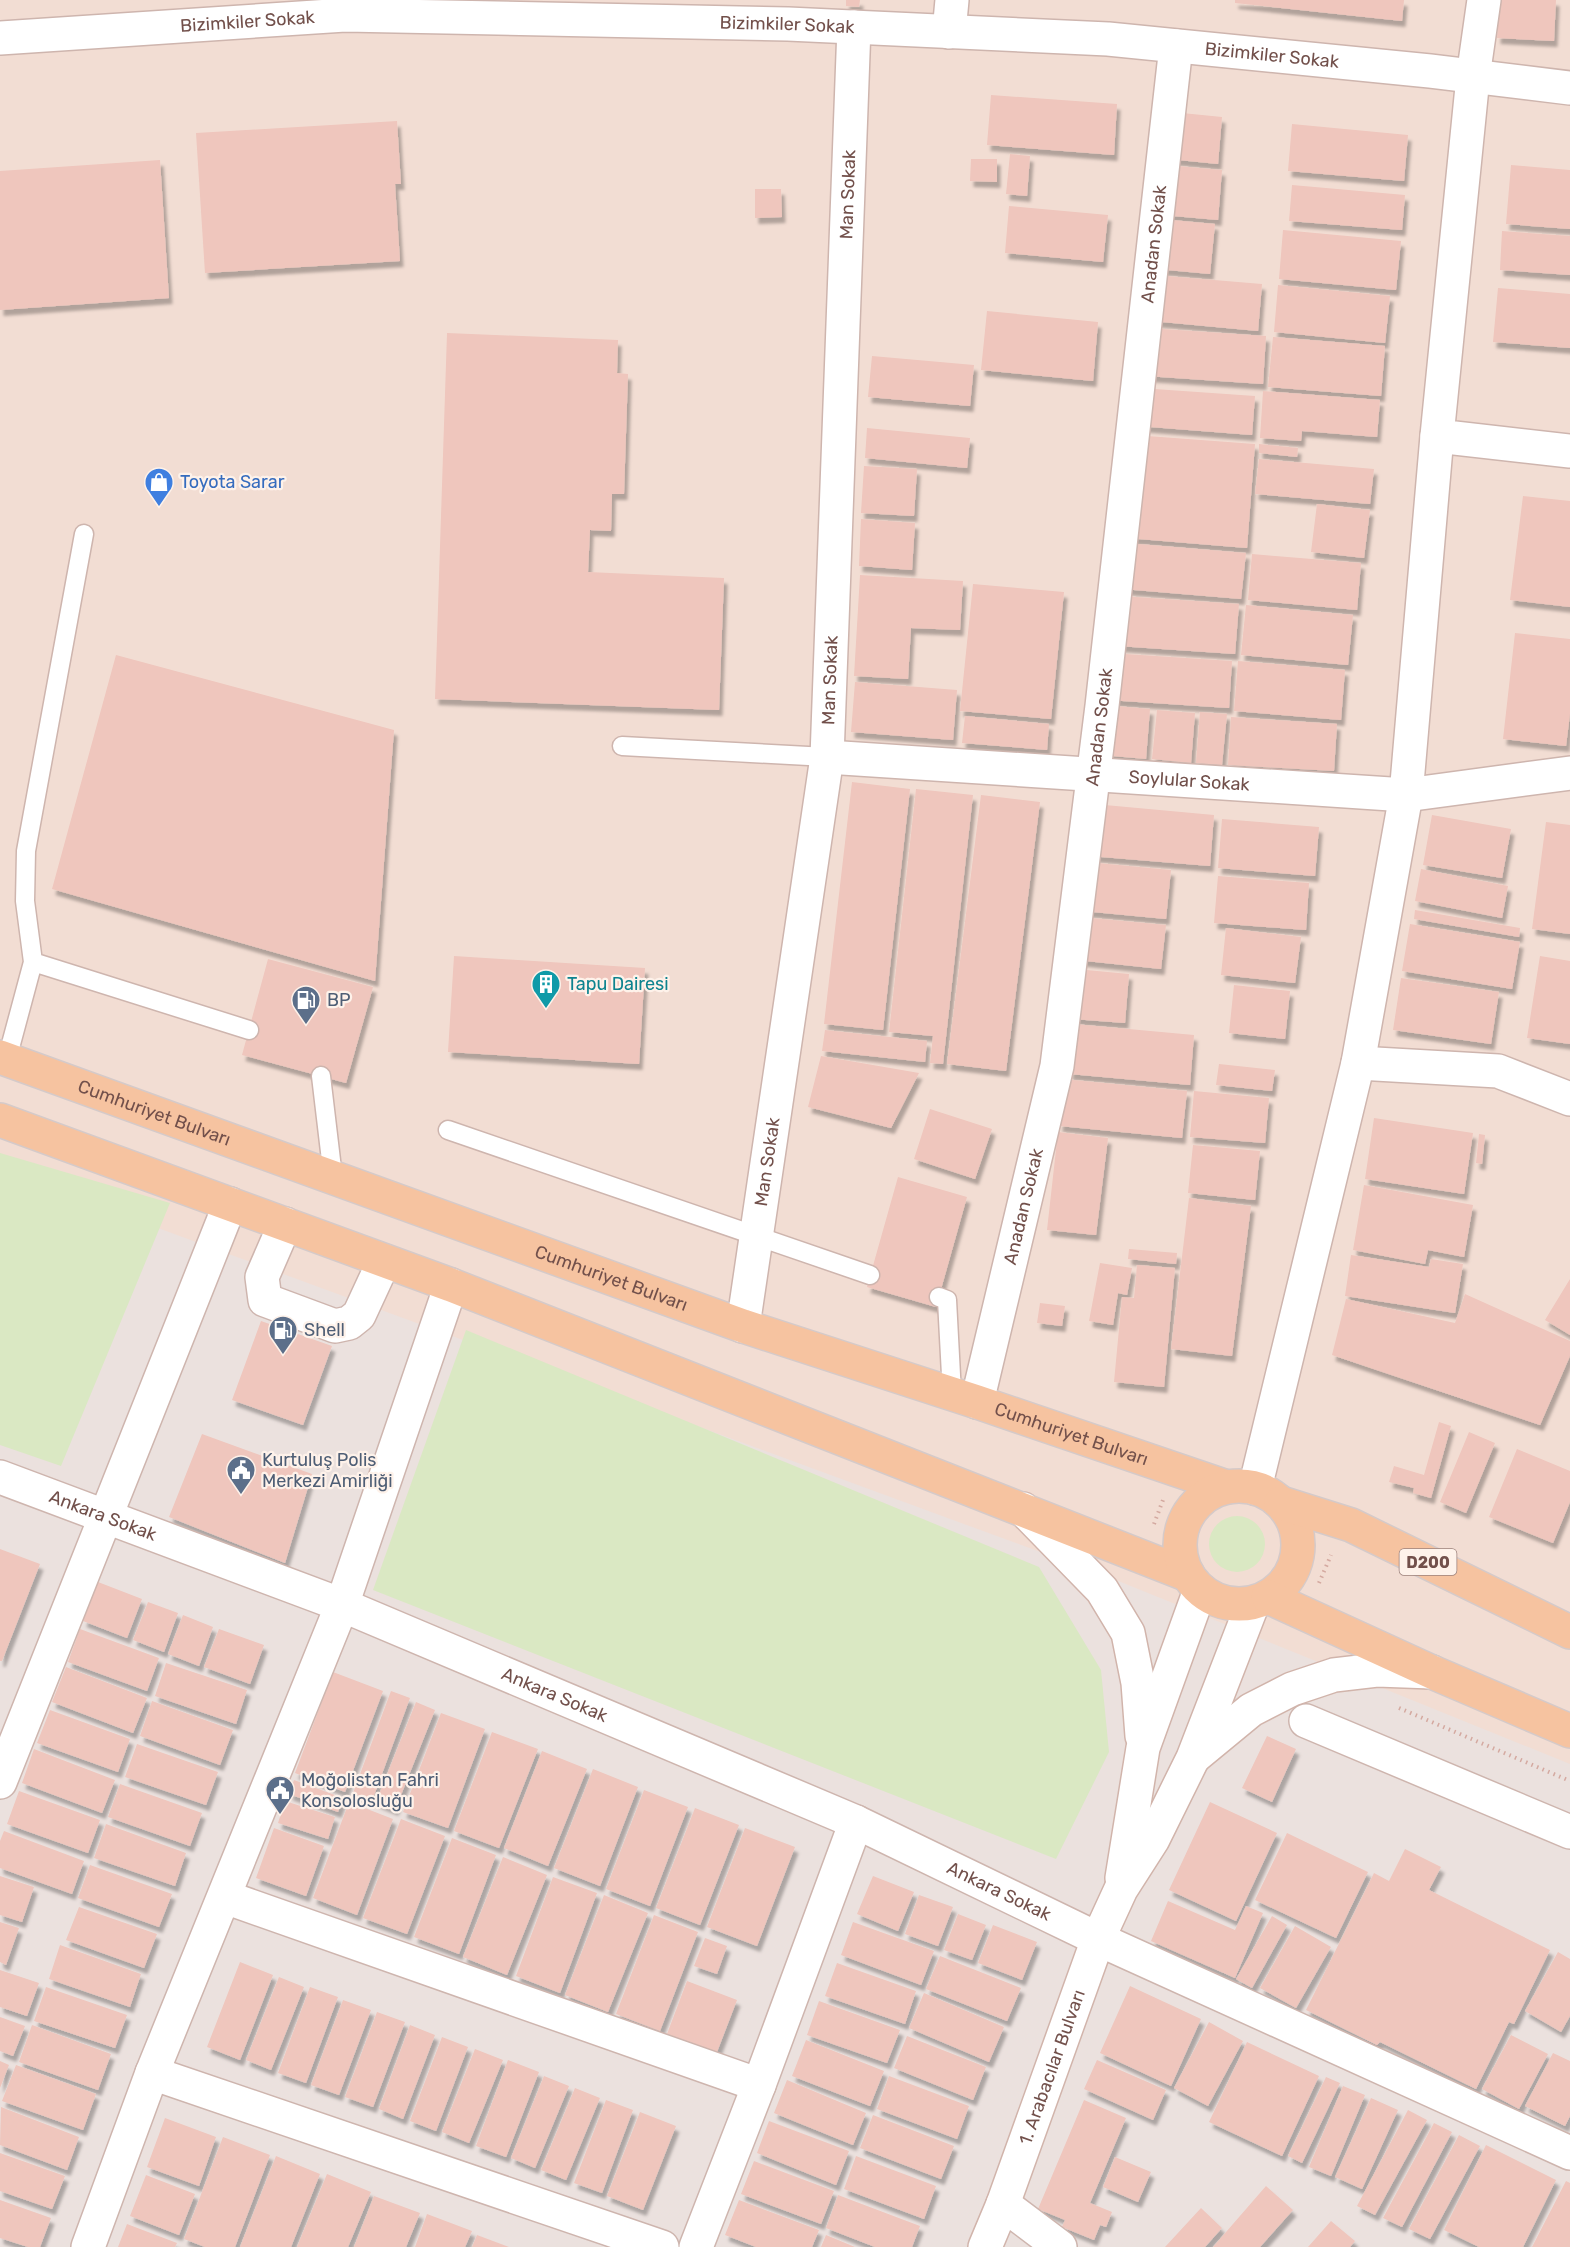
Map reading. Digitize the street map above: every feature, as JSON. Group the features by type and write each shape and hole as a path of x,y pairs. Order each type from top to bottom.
{"main road":[{"name":"Cumhuriyet Bulvarı","path":"4,1058 743,1326 1351,1525 1570,1631"},
{"path":"0,1120 451,1285 1023,1509 1194,1582"},
{"path":"1254,1493 1292,1517 1298,1535 1298,1554 1293,1571 1282,1586 1261,1600 1228,1604 1209,1597 1182,1566 1179,1546 1182,1525 1192,1507 1208,1494 1254,1493"},
{"path":"1261,1600 1570,1731"}],"street":[{"path":"1254,1493 1358,1064 1406,795 1437,436 1473,77 1485,0"},
{"name":"Bizimkiler Sokak","path":"0,38 345,15 408,8 854,27 951,16 1108,39 1570,88"},
{"name":"Man Sokak","path":"743,1326 827,757 854,27"},
{"name":"Anadan Sokak","path":"964,1398 1057,1066 1094,774 1176,46"},
{"path":"1437,436 1570,451"},
{"name":"Soylular Sokak","path":"827,757 1406,795 1570,773"},
{"path":"1358,1064 1498,1071 1570,1099"},
{"path":"0,1782 230,1204"},
{"path":"285,1224 262,1277 265,1300 335,1326 349,1323 359,1316 384,1261"},
{"path":"88,2247 153,2073 342,1605 451,1285"},
{"name":"Ankara Sokak","path":"0,1478 342,1605 856,1822 1098,1939 1570,2153"},
{"path":"1023,1509 1102,1590 1128,1633 1138,1683 1143,1748"},
{"name":"1. Arabacılar Bulvarı","path":"1121,1889 1143,1748 1194,1582"},
{"name":"1. Arabacılar Bulvarı","path":"985,2247 1003,2204 1098,1939 1121,1889 1153,1839 1193,1758 1261,1600"},
{"path":"1193,1758 1251,1710 1292,1689 1334,1675 1366,1671 1432,1672"},
{"path":"1306,1721 1570,1832"},
{"path":"696,2247 759,2085 856,1822"},
{"path":"225,1896 759,2085"},
{"path":"153,2073 662,2247"},
{"path":"1003,2204 1060,2247"}],"lane":[{"path":"4,1058 33,962 26,901 26,851 84,534"},
{"path":"622,746 827,757"},
{"path":"33,962 249,1030"},
{"path":"321,1076 333,1177"},
{"path":"448,1130 870,1275"},
{"path":"939,1297 947,1300 964,1398"}],"path":[{"path":"1151,1532 1166,1491"},
{"path":"1316,1590 1335,1546"},
{"path":"1392,1704 1570,1781"}],"shaded area":[{"path":"0,0 1570,0 1570,2247 0,2247"},
{"path":"0,1170 1111,1578 1570,1764 1570,2247 0,2247"}],"green space":[{"path":"0,1153 170,1203 61,1466 0,1445"},
{"path":"466,1330 1039,1567 1101,1670 1109,1752 1056,1859 373,1590"},
{"path":"1232,1516 1242,1516 1257,1524 1263,1533 1265,1544 1263,1555 1257,1564 1242,1572 1232,1572 1221,1567 1214,1560 1209,1549 1209,1539 1214,1528 1221,1521"}],"building":[{"path":"846,0 860,0 859,7 846,6"},
{"path":"1235,0 1404,0 1402,21 1235,3"},
{"path":"1500,0 1556,0 1554,41 1497,38"},
{"path":"991,95 1117,104 1114,155 987,145"},
{"path":"1172,112 1222,117 1218,164 1168,159"},
{"path":"397,121 401,184 395,184 400,261 205,273 196,133"},
{"path":"1292,124 1408,135 1404,181 1288,171"},
{"path":"1010,154 1030,156 1027,196 1006,194"},
{"path":"971,159 997,159 997,182 970,181"},
{"path":"160,160 169,298 0,310 0,171"},
{"path":"1166,165 1222,170 1218,220 1161,215"},
{"path":"1511,165 1570,170 1570,229 1506,224"},
{"path":"1292,185 1405,195 1402,230 1289,221"},
{"path":"755,189 781,189 782,217 755,218"},
{"path":"1009,206 1108,215 1103,262 1005,253"},
{"path":"1161,219 1215,224 1210,274 1156,269"},
{"path":"1283,230 1401,241 1396,290 1279,279"},
{"path":"1502,231 1570,236 1570,275 1500,270"},
{"path":"1154,275 1262,284 1258,331 1151,321"},
{"path":"1278,285 1390,296 1385,343 1274,332"},
{"path":"1498,288 1570,294 1570,348 1493,342"},
{"path":"987,311 1098,322 1093,381 981,370"},
{"path":"1148,328 1266,336 1263,384 1145,376"},
{"path":"447,333 618,340 617,373 628,374 624,494 612,494 611,531 590,530 588,572 724,578 719,710 435,699"},
{"path":"1273,337 1385,346 1381,396 1268,387"},
{"path":"872,356 974,365 970,406 868,397"},
{"path":"1140,388 1255,396 1252,435 1137,426"},
{"path":"1263,391 1380,400 1377,437 1302,431 1301,441 1260,438"},
{"path":"867,428 970,438 967,468 865,458"},
{"path":"1134,435 1255,444 1247,548 1126,538"},
{"path":"1259,444 1298,448 1297,457 1259,453"},
{"path":"1259,459 1374,469 1370,504 1255,494"},
{"path":"864,466 917,469 914,516 861,513"},
{"path":"1523,496 1570,501 1570,607 1510,600"},
{"path":"1317,504 1370,510 1364,558 1311,552"},
{"path":"861,519 915,523 912,570 859,566"},
{"path":"1126,543 1246,553 1241,599 1122,589"},
{"path":"1252,554 1361,563 1357,610 1248,600"},
{"path":"860,575 963,581 960,630 911,628 908,679 854,676"},
{"path":"973,584 1064,592 1051,719 960,711"},
{"path":"1121,596 1239,604 1235,654 1117,646"},
{"path":"1246,605 1353,615 1348,665 1241,655"},
{"path":"1515,633 1570,639 1570,714 1566,746 1503,739"},
{"path":"1110,653 1232,661 1229,708 1107,700"},
{"path":"116,655 394,730 375,981 52,889"},
{"path":"1238,661 1345,670 1341,720 1234,711"},
{"path":"855,682 957,690 953,740 851,732"},
{"path":"1104,705 1150,709 1146,759 1101,755"},
{"path":"1157,710 1195,713 1191,763 1152,759"},
{"path":"1200,712 1227,714 1222,765 1196,763"},
{"path":"965,716 1049,724 1047,750 962,743"},
{"path":"1231,717 1337,724 1334,771 1228,765"},
{"path":"852,782 910,789 883,1030 824,1024"},
{"path":"916,789 973,795 943,1064 930,1063 933,1036 889,1032"},
{"path":"981,795 1040,802 1006,1071 947,1064"},
{"path":"1094,804 1214,815 1210,866 1089,856"},
{"path":"1432,815 1511,829 1502,878 1423,865"},
{"path":"1222,819 1319,827 1315,876 1218,868"},
{"path":"1546,822 1570,825 1570,934 1532,929"},
{"path":"1087,862 1171,870 1166,919 1082,911"},
{"path":"1421,869 1508,886 1502,918 1415,901"},
{"path":"1218,876 1309,883 1306,930 1214,923"},
{"path":"1415,910 1520,928 1519,937 1414,919"},
{"path":"1081,917 1166,925 1161,969 1076,960"},
{"path":"1410,924 1520,942 1512,989 1402,971"},
{"path":"1226,928 1301,937 1295,983 1221,975"},
{"name":"Tapu Dairesi","path":"454,956 645,968 639,1064 448,1052"},
{"path":"1540,956 1570,961 1570,1044 1527,1038"},
{"path":"268,959 373,987 346,1083 242,1055"},
{"path":"1076,969 1129,974 1125,1023 1072,1019"},
{"path":"1401,978 1499,992 1491,1044 1393,1030"},
{"path":"1234,985 1290,991 1285,1039 1229,1033"},
{"path":"1074,1024 1194,1035 1190,1085 1069,1074"},
{"path":"825,1030 927,1041 925,1062 822,1051"},
{"path":"821,1056 919,1073 891,1128 808,1107"},
{"path":"1219,1064 1275,1070 1272,1091 1216,1085"},
{"path":"1063,1079 1187,1091 1182,1138 1059,1126"},
{"path":"1194,1091 1269,1098 1265,1143 1190,1137"},
{"path":"930,1109 992,1129 975,1179 914,1159"},
{"path":"1374,1118 1473,1133 1464,1194 1365,1179"},
{"path":"1058,1132 1108,1138 1096,1235 1047,1230"},
{"path":"1479,1134 1485,1135 1482,1164 1476,1163"},
{"path":"1193,1145 1260,1151 1255,1200 1188,1193"},
{"path":"898,1177 967,1197 936,1307 867,1287"},
{"path":"1364,1185 1473,1205 1464,1257 1428,1250 1425,1264 1353,1250"},
{"path":"1189,1198 1251,1206 1232,1356 1171,1349"},
{"path":"1129,1249 1177,1253 1176,1264 1128,1259"},
{"path":"1351,1255 1429,1267 1431,1259 1463,1264 1455,1313 1345,1296"},
{"path":"1100,1263 1132,1268 1127,1295 1118,1293 1113,1325 1089,1321"},
{"path":"1137,1265 1175,1268 1164,1387 1114,1382 1122,1297 1134,1298"},
{"path":"1570,1279 1570,1335 1545,1320"},
{"path":"1465,1294 1570,1341 1570,1356 1540,1425 1332,1355 1346,1299 1455,1323"},
{"path":"1040,1303 1065,1306 1062,1326 1037,1323"},
{"path":"261,1321 332,1346 303,1425 232,1400"},
{"path":"1439,1422 1451,1426 1431,1498 1413,1493 1414,1488 1389,1482 1394,1466 1424,1475"},
{"path":"1469,1432 1495,1443 1466,1513 1440,1502"},
{"name":"Kurtuluş Polis Merkezi Amirliği","path":"202,1434 312,1474 285,1563 169,1517"},
{"path":"1517,1449 1570,1471 1570,1502 1553,1543 1489,1517"},
{"path":"0,1549 40,1564 2,1661 0,1661"},
{"path":"98,1582 142,1599 127,1638 83,1621"},
{"path":"148,1602 178,1613 164,1652 133,1640"},
{"path":"183,1615 213,1627 199,1666 168,1654"},
{"path":"80,1629 159,1658 147,1691 68,1662"},
{"path":"219,1629 264,1645 250,1684 204,1667"},
{"path":"166,1663 247,1690 236,1724 155,1696"},
{"path":"66,1667 147,1698 133,1733 52,1702"},
{"path":"333,1672 383,1691 345,1792 295,1773"},
{"path":"391,1691 410,1698 372,1801 353,1793"},
{"path":"152,1701 233,1730 220,1765 140,1736"},
{"path":"416,1702 435,1710 395,1810 376,1802"},
{"path":"50,1710 130,1739 118,1772 37,1743"},
{"path":"441,1713 485,1729 448,1828 403,1812"},
{"path":"492,1732 538,1749 499,1848 454,1831"},
{"path":"1267,1736 1296,1749 1272,1802 1242,1788"},
{"path":"137,1744 218,1772 206,1805 125,1777"},
{"path":"34,1749 115,1780 102,1813 22,1783"},
{"path":"542,1751 587,1769 548,1866 504,1848"},
{"path":"593,1769 638,1787 600,1886 554,1868"},
{"path":"294,1780 343,1798 338,1812 289,1794"},
{"path":"120,1784 202,1813 190,1846 108,1817"},
{"path":"644,1790 688,1807 650,1906 606,1889"},
{"path":"19,1791 100,1820 88,1853 7,1824"},
{"path":"285,1801 335,1817 328,1839 278,1823"},
{"path":"349,1802 393,1819 357,1915 313,1898"},
{"path":"1210,1802 1277,1833 1236,1921 1169,1890"},
{"path":"695,1808 739,1825 700,1925 656,1908"},
{"path":"401,1819 445,1836 407,1934 363,1918"},
{"path":"106,1824 186,1853 175,1886 94,1858"},
{"path":"274,1828 324,1846 306,1896 256,1878"},
{"path":"745,1828 795,1847 757,1946 707,1927"},
{"path":"4,1831 84,1861 72,1894 0,1868 0,1841"},
{"path":"1287,1833 1368,1872 1336,1938 1255,1900"},
{"path":"452,1838 496,1855 459,1954 414,1937"},
{"path":"1405,1849 1441,1867 1429,1890 1550,1950 1514,2024 1509,2022 1476,2089 1380,2042 1377,2045 1306,2010 1374,1873 1389,1881"},
{"path":"503,1857 547,1875 507,1975 463,1957"},
{"path":"90,1865 172,1894 159,1927 78,1898"},
{"path":"0,1876 34,1887 22,1922 0,1915"},
{"path":"873,1876 914,1892 898,1931 857,1914"},
{"path":"553,1877 597,1893 560,1993 516,1976"},
{"path":"604,1895 648,1913 608,2012 565,1995"},
{"path":"919,1895 953,1907 938,1946 905,1934"},
{"path":"1168,1901 1235,1930 1246,1906 1263,1913 1235,1978 1151,1941"},
{"path":"79,1907 157,1934 144,1968 66,1940"},
{"path":"958,1914 986,1925 972,1960 944,1950"},
{"path":"654,1915 698,1932 660,2031 616,2014"},
{"path":"1272,1916 1287,1925 1252,1988 1236,1979"},
{"path":"0,1922 19,1928 6,1965 0,1962"},
{"path":"853,1922 934,1951 921,1985 841,1955"},
{"path":"993,1925 1037,1942 1022,1980 978,1963"},
{"path":"1295,1926 1331,1947 1296,2008 1260,1988"},
{"path":"705,1938 727,1946 717,1974 694,1966"},
{"path":"60,1945 141,1974 130,2007 49,1979"},
{"path":"1558,1952 1570,1959 1570,2016 1561,2032 1525,2011"},
{"path":"940,1956 1021,1988 1007,2021 926,1989"},
{"path":"240,1962 273,1975 240,2060 207,2047"},
{"path":"837,1963 916,1991 905,2024 825,1996"},
{"path":"0,1970 39,1983 27,2016 0,2007"},
{"path":"279,1977 304,1987 271,2070 246,2060"},
{"path":"687,1981 737,2000 717,2052 667,2034"},
{"path":"1130,1986 1201,2019 1171,2086 1100,2053"},
{"path":"46,1987 127,2015 115,2048 34,2021"},
{"path":"310,1987 338,1997 306,2083 278,2073"},
{"path":"924,1993 1004,2027 989,2062 909,2028"},
{"path":"343,2000 371,2010 339,2095 311,2085"},
{"path":"819,2001 900,2030 887,2063 807,2035"},
{"path":"377,2012 405,2022 373,2107 345,2097"},
{"path":"0,2017 25,2026 13,2056 0,2051"},
{"path":"1209,2022 1243,2041 1208,2106 1174,2088"},
{"path":"32,2025 111,2054 98,2090 19,2062"},
{"path":"410,2025 435,2035 403,2119 379,2109"},
{"path":"1511,2035 1548,2054 1519,2109 1482,2089"},
{"path":"907,2036 986,2067 973,2100 894,2068"},
{"path":"442,2037 468,2047 436,2131 410,2121"},
{"path":"806,2040 884,2071 870,2106 792,2076"},
{"path":"1247,2042 1319,2076 1282,2156 1209,2122"},
{"path":"475,2049 503,2060 469,2143 442,2132"},
{"path":"1553,2053 1570,2061 1570,2116 1565,2126 1525,2106"},
{"path":"508,2060 539,2072 506,2157 476,2146"},
{"path":"1097,2060 1166,2090 1153,2120 1084,2089"},
{"path":"0,2061 9,2065 0,2088"},
{"path":"16,2065 96,2094 83,2130 2,2101"},
{"path":"544,2076 569,2086 535,2168 511,2158"},
{"path":"889,2076 969,2106 957,2139 877,2109"},
{"path":"1326,2077 1340,2083 1302,2163 1288,2156"},
{"path":"787,2080 866,2113 853,2145 774,2113"},
{"path":"1343,2086 1365,2095 1331,2176 1309,2167"},
{"path":"575,2088 600,2098 566,2180 541,2170"},
{"path":"1371,2098 1398,2110 1362,2189 1335,2177"},
{"path":"606,2100 633,2110 602,2193 574,2183"},
{"path":"1084,2100 1126,2118 1090,2203 1112,2212 1106,2227 1100,2225 1094,2240 1062,2227 1065,2220 1038,2209"},
{"path":"1,2107 79,2137 67,2170 0,2145"},
{"path":"1408,2110 1427,2120 1375,2215 1357,2206"},
{"path":"640,2112 676,2126 643,2210 607,2196"},
{"path":"873,2115 954,2146 941,2179 860,2148"},
{"path":"165,2118 216,2137 199,2186 147,2167"},
{"path":"769,2121 849,2151 836,2185 757,2153"},
{"path":"1434,2123 1452,2132 1402,2227 1383,2218"},
{"path":"1459,2135 1480,2146 1430,2239 1409,2229"},
{"path":"223,2137 270,2155 235,2247 205,2247 184,2239"},
{"path":"1486,2145 1556,2180 1523,2247 1479,2247 1444,2230"},
{"path":"0,2153 65,2176 52,2209 0,2191"},
{"path":"276,2156 320,2174 291,2247 240,2247"},
{"path":"856,2156 936,2186 924,2219 844,2189"},
{"path":"1115,2157 1151,2172 1138,2202 1103,2187"},
{"path":"754,2161 834,2191 821,2224 741,2194"},
{"path":"327,2174 371,2192 348,2247 297,2247"},
{"path":"146,2175 195,2194 179,2235 130,2216"},
{"path":"1566,2181 1570,2183 1570,2247 1532,2247"},
{"path":"1266,2186 1293,2210 1260,2247 1213,2247"},
{"path":"838,2195 920,2226 912,2247 875,2247 826,2228"},
{"path":"374,2196 420,2213 406,2247 354,2247"},
{"path":"0,2200 51,2218 40,2247 28,2247 0,2238"},
{"path":"739,2200 819,2230 812,2247 756,2247 725,2235"},
{"path":"1201,2208 1222,2228 1205,2247 1165,2247"},
{"path":"427,2214 472,2231 465,2247 415,2247"},
{"path":"1331,2221 1355,2241 1350,2247 1308,2247"},
{"path":"127,2224 177,2243 175,2247 118,2247"},
{"path":"477,2235 509,2247 472,2247"},
{"path":"826,2235 855,2247 821,2247"}],"place":[{"name":"Toyota Sarar","path":"159,508"},
{"name":"Tapu Dairesi","path":"546,1010"},
{"name":"BP","path":"306,1026"},
{"name":"Shell","path":"283,1356"},
{"name":"Kurtuluş Polis Merkezi Amirliği","path":"241,1496"},
{"name":"Moğolistan Fahri Konsolosluğu","path":"280,1816"}]}
